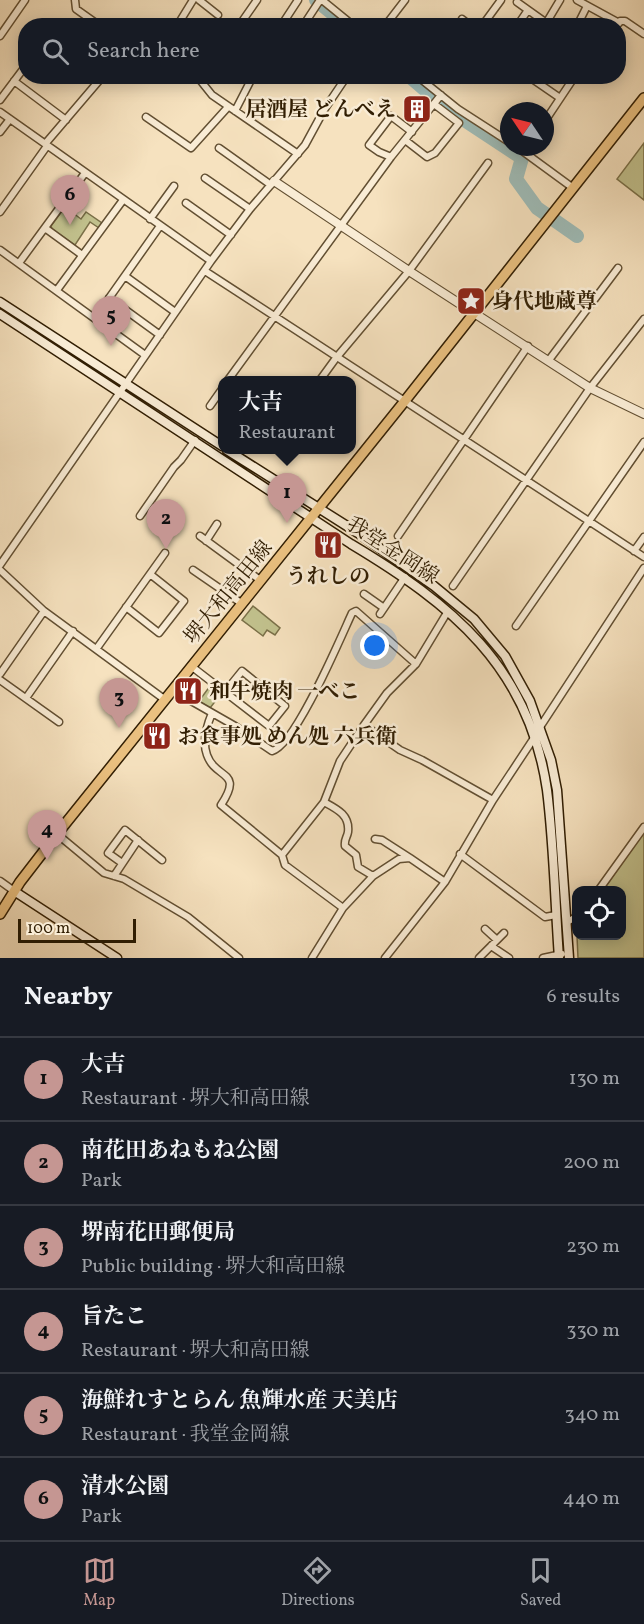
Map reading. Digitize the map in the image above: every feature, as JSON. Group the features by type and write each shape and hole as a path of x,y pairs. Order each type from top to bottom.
{"main road":[{"name":"堺大和高田線","path":"0,914 14,891 57,834 404,402 644,98"},
{"name":"我堂金岡線","path":"0,302 195,440 311,518 405,577 448,610 482,644 521,705 534,738 546,790 556,915 564,956"},
{"name":"我堂金岡線","path":"0,314 218,444"},
{"name":"我堂金岡線","path":"233,454 358,533 434,586 474,619 505,656 530,701 551,760 557,790 567,922 564,956"},
{"path":"14,891 117,958"}],"street":[{"path":"0,36 25,0"},
{"path":"75,0 76,9 89,18"},
{"path":"183,18 193,0"},
{"path":"199,0 218,15"},
{"path":"245,18 257,0"},
{"path":"286,18 298,0"},
{"path":"308,18 321,0 344,18"},
{"path":"391,18 405,0"},
{"path":"488,18 501,0"},
{"path":"548,18 560,0"},
{"path":"577,0 608,18"},
{"path":"517,2 538,18"},
{"path":"581,18 587,6"},
{"path":"522,18 528,10"},
{"path":"626,22 644,34"},
{"path":"0,100 18,76"},
{"path":"14,81 66,120"},
{"path":"0,212 46,145 96,84"},
{"path":"203,84 212,95 228,107 298,153"},
{"path":"235,111 249,84"},
{"path":"0,565 211,261 250,209 305,145 342,84"},
{"path":"426,84 440,96 500,136"},
{"path":"539,84 560,98"},
{"path":"554,107 570,84"},
{"path":"232,376 392,157 440,96"},
{"path":"405,141 427,157 435,153 459,123 434,103"},
{"path":"146,117 191,148 228,107"},
{"path":"0,112 211,261"},
{"path":"392,157 369,145 391,116 412,132"},
{"path":"0,132 10,119"},
{"path":"219,148 590,388 644,414"},
{"path":"534,156 573,188"},
{"path":"323,376 409,271 488,163"},
{"path":"18,263 86,173"},
{"path":"205,178 250,209"},
{"path":"150,219 174,186"},
{"path":"57,290 123,200"},
{"path":"186,203 231,235"},
{"path":"95,318 160,226"},
{"path":"45,228 82,255"},
{"path":"0,250 145,355"},
{"path":"549,360 618,268"},
{"path":"205,271 644,557"},
{"path":"125,276 175,312"},
{"path":"109,298 159,334"},
{"path":"453,586 590,388 644,319"},
{"path":"398,536 528,346"},
{"path":"210,406 218,394"},
{"path":"140,516 195,440"},
{"path":"516,626 644,442"},
{"path":"206,541 217,524"},
{"path":"200,536 260,580"},
{"path":"634,551 644,537"},
{"path":"97,648 165,553"},
{"path":"193,570 241,603"},
{"path":"0,571 44,611 164,699"},
{"path":"540,727 643,572"},
{"path":"126,607 159,633 184,601 150,574"},
{"path":"364,594 382,611 405,577"},
{"path":"282,855 324,802 340,761 387,693 416,664 448,610"},
{"path":"0,674 44,611"},
{"path":"172,690 235,726 272,751 278,750 287,740 310,701 352,613 356,611 416,664"},
{"path":"26,698 73,631"},
{"path":"191,666 268,726 285,706 242,671 225,692"},
{"path":"0,680 59,722"},
{"path":"212,713 204,746 207,757 216,768 225,774 231,784 230,791 220,805 282,855 285,866 343,908"},
{"path":"364,725 400,750 493,800"},
{"path":"385,958 445,882 493,800 534,738"},
{"path":"324,802 344,814 348,834 344,840 345,846 356,855 358,867 373,876"},
{"path":"602,886 644,826"},
{"path":"122,863 108,853 125,830 162,860"},
{"path":"57,834 104,873 124,879 188,917 239,958"},
{"path":"375,839 382,840 445,882"},
{"path":"114,876 138,840"},
{"path":"460,854 545,917 556,915"},
{"path":"312,958 343,908 373,876 399,859 410,858"},
{"path":"0,881 14,891"},
{"path":"567,922 572,919"},
{"path":"485,929 497,940"},
{"path":"479,958 504,933"},
{"path":"491,946 508,958"},
{"path":"543,958 564,956"}],"green space":[{"path":"644,143 644,200 617,179"},
{"path":"65,207 81,219 86,212 102,223 99,228 90,222 75,245 51,226"},
{"path":"253,606 280,628 275,635 267,630 263,636 242,620"},
{"path":"210,686 221,694 210,708 199,701"},
{"path":"644,832 644,958 578,958 577,940 626,940 626,886 606,886"}],"waterway":[{"path":"316,0 338,18"},
{"path":"418,84 446,108 522,158 516,179 537,208 577,236"}],"place":[{"name":"居酒屋 どんべえ","path":"417,109"},
{"name":"清水公園","path":"70,225"},
{"name":"身代地蔵尊","path":"471,301"},
{"name":"海鮮れすとらん 魚輝水産 天美店","path":"111,346"},
{"name":"大吉","path":"287,523"},
{"name":"うれしの","path":"328,545"},
{"name":"南花田あねもね公園","path":"166,549"},
{"name":"和牛焼肉 一べこ","path":"188,691"},
{"name":"堺南花田郵便局","path":"119,728"},
{"name":"お食事処 めん処 六兵衛","path":"157,736"},
{"name":"旨たこ","path":"47,860"}]}
